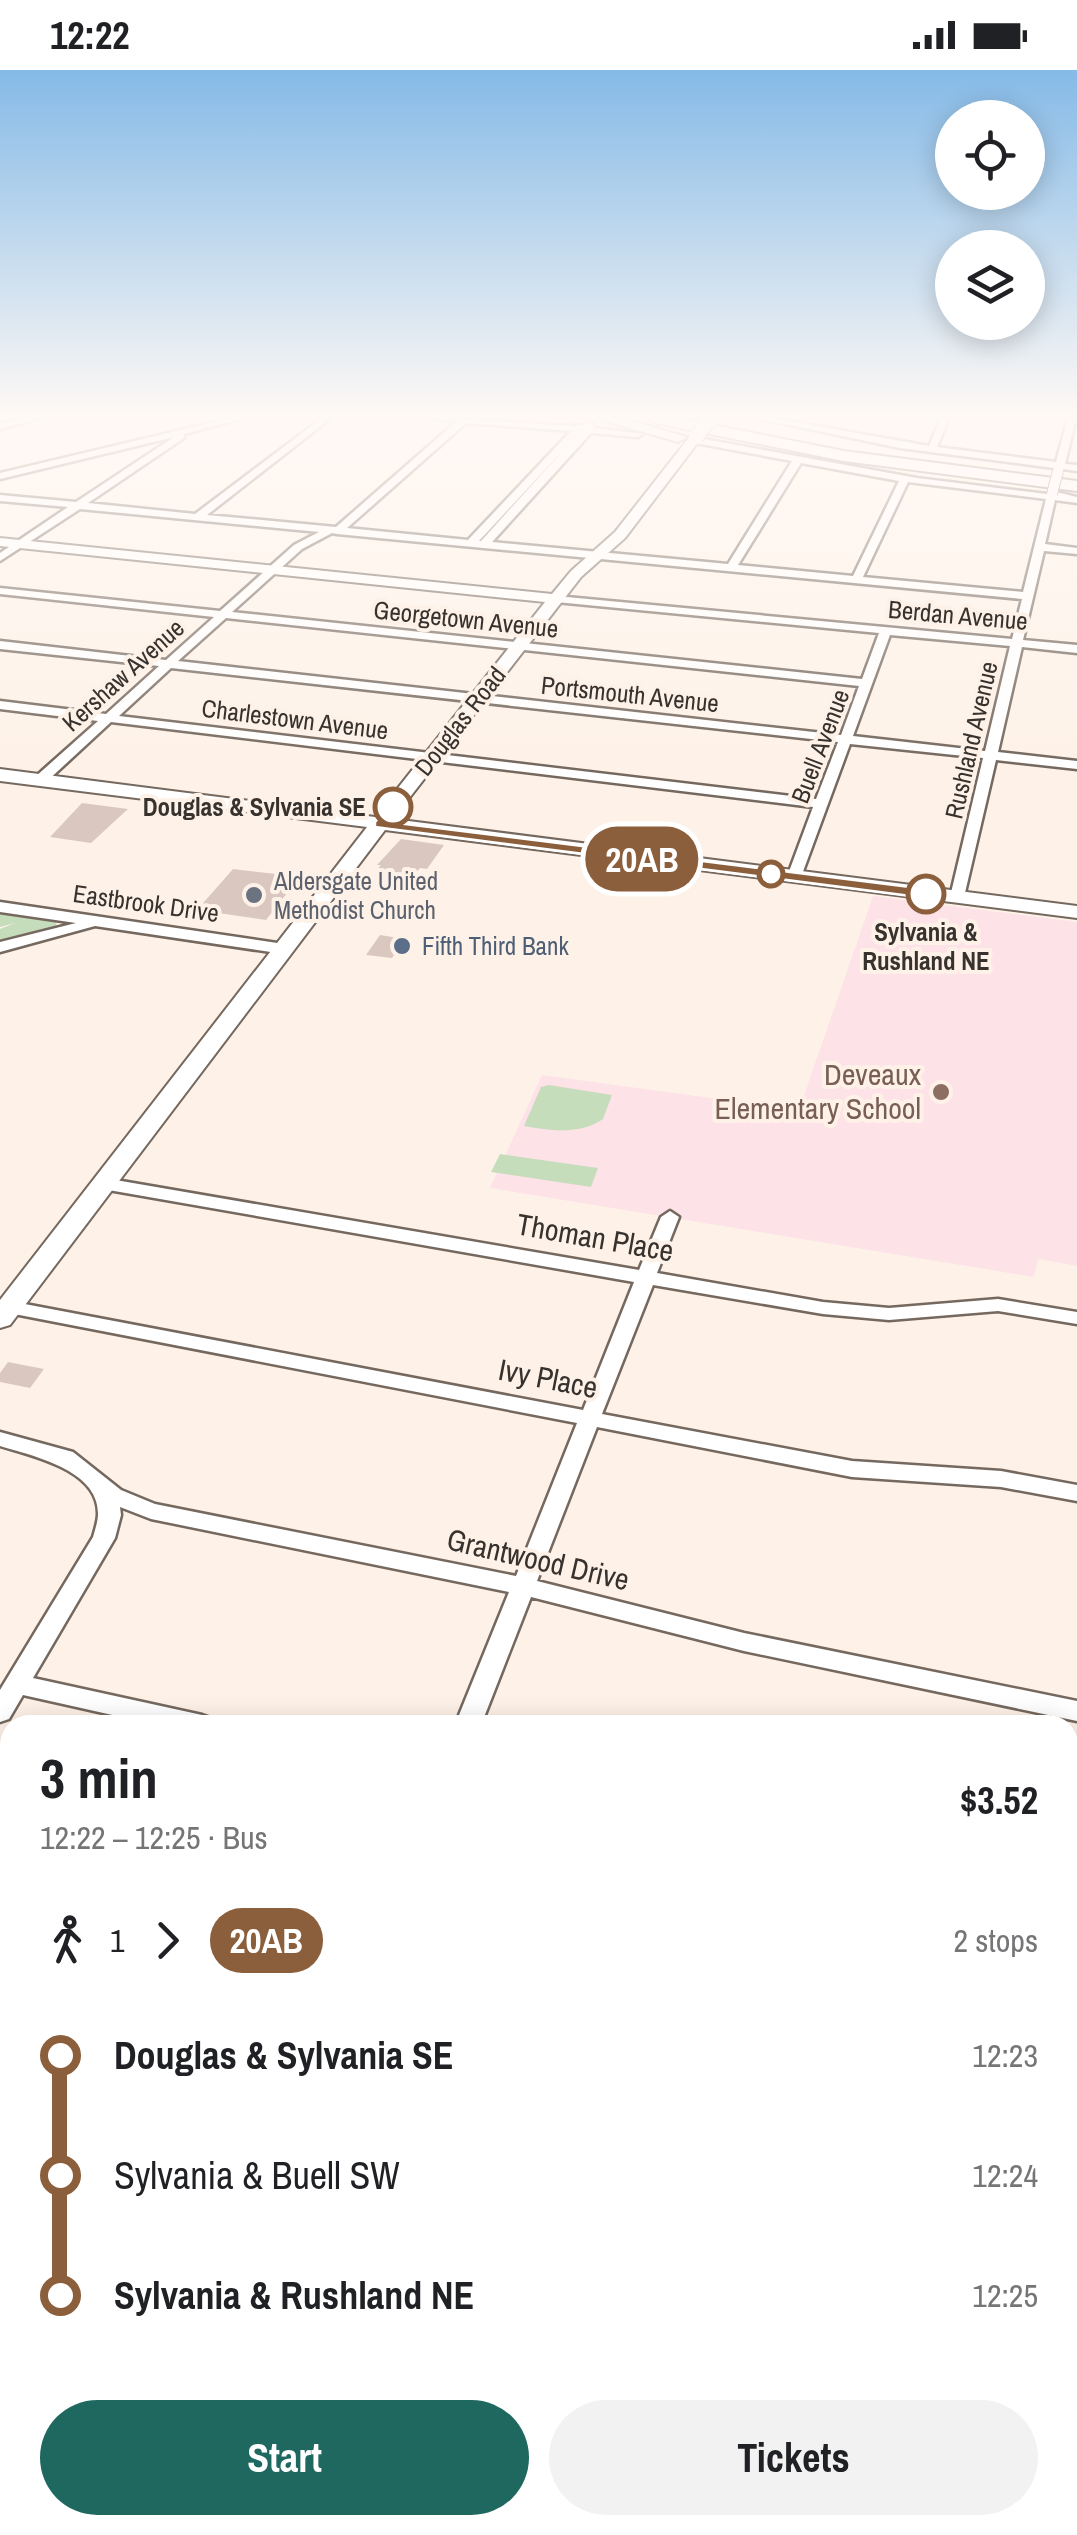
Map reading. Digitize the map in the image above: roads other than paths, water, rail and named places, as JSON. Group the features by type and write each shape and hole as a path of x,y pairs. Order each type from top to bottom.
{"street":[{"path":"0,558 38,533"},
{"name":"Kershaw Avenue","path":"40,780 306,541 324,533"},
{"path":"365,533 1028,596"},
{"path":"477,543 486,533"},
{"name":"Douglas Road","path":"4,1313 475,700 556,599 622,533"},
{"path":"731,568 752,533"},
{"path":"862,580 885,533"},
{"name":"Rushland Avenue","path":"957,897 1043,533"},
{"name":"Berdan Avenue","path":"0,542 1077,650"},
{"path":"1040,547 1077,550"},
{"name":"Georgetown Avenue","path":"0,591 868,683"},
{"name":"Buell Avenue","path":"794,877 886,631"},
{"name":"Portsmouth Avenue","path":"0,644 1077,765"},
{"name":"Charlestown Avenue","path":"0,706 822,804"},
{"path":"0,775 1077,912"},
{"name":"Eastbrook Drive","path":"0,907 284,948"},
{"path":"0,947 101,922"},
{"name":"Thoman Place","path":"104,1184 856,1311 889,1314 998,1304 1077,1318"},
{"path":"472,1715 670,1217"},
{"name":"Ivy Place","path":"4,1313 852,1469 1001,1478 1077,1493"},
{"name":"Grantwood Drive","path":"0,1439 65,1457 122,1502 151,1511 524,1586 727,1638 1077,1711"},
{"path":"0,1712 104,1538 110,1515 105,1491"},
{"path":"18,1684 157,1715"}],"place":[{"name":"Douglas & Sylvania SE","path":"393,807"},
{"name":"Sylvania & Rushland NE","path":"926,894"},
{"name":"Aldersgate United Methodist Church","path":"254,895"},
{"name":"Fifth Third Bank","path":"402,946"},
{"name":"Deveaux Elementary School","path":"941,1092"}]}
